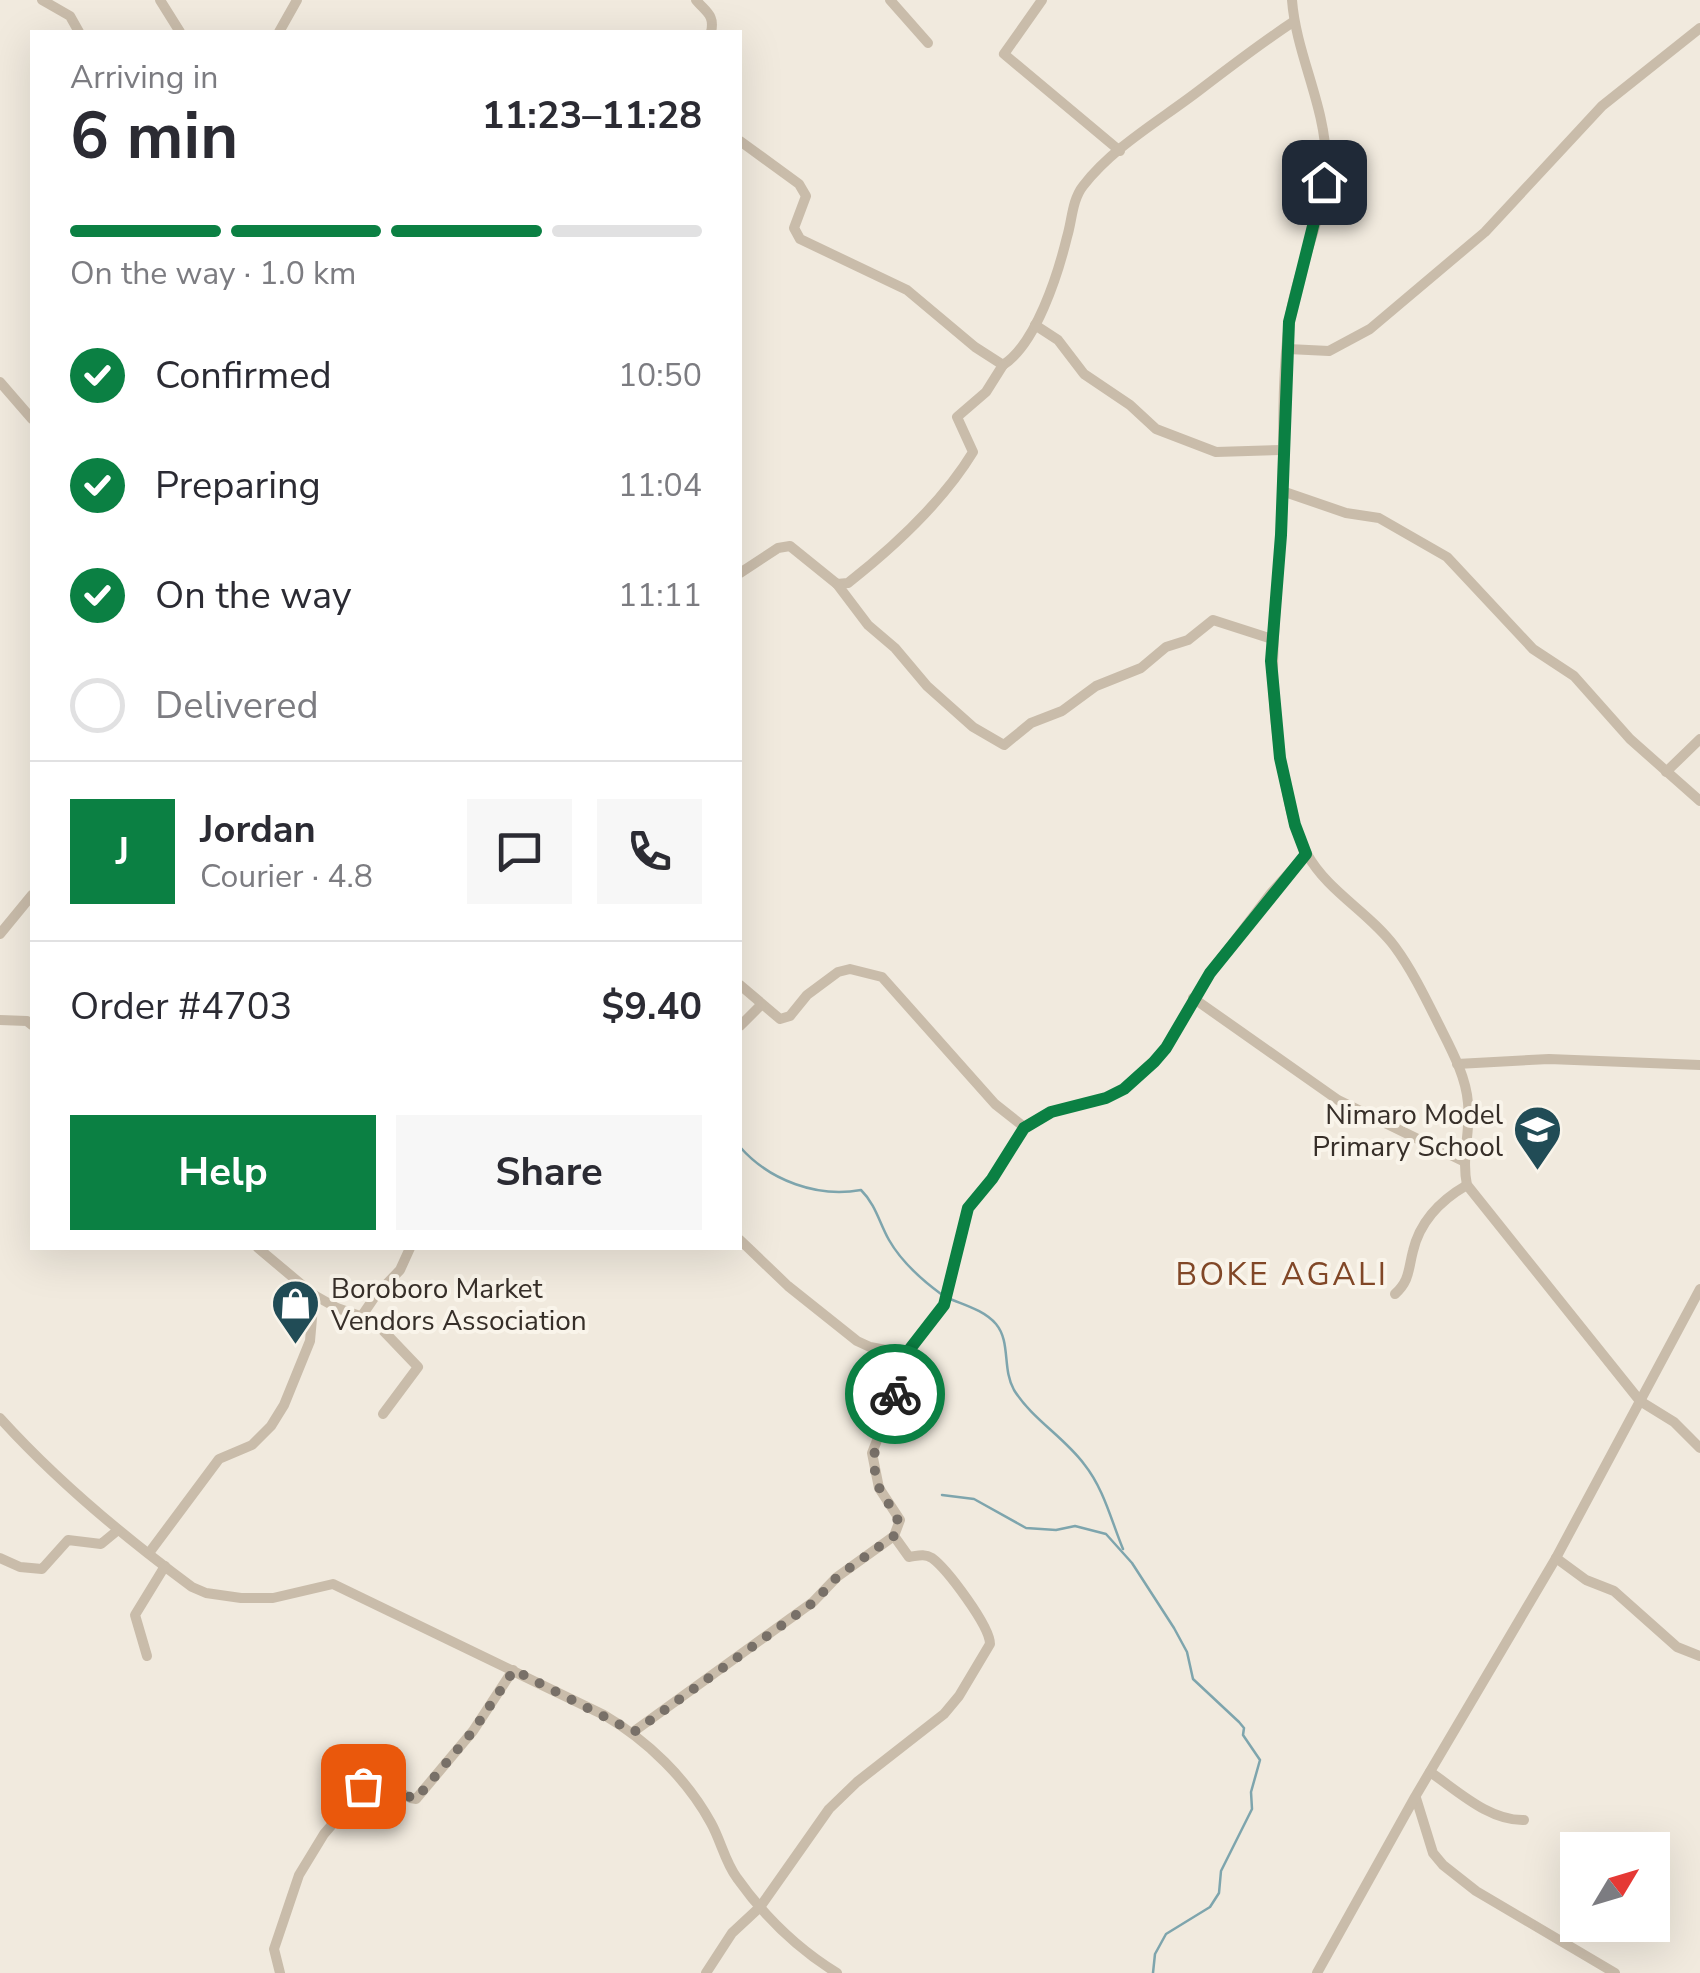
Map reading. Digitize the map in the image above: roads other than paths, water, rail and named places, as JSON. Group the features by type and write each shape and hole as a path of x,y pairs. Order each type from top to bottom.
{"street":[{"path":"42,0 70,16 79,30"},
{"path":"160,0 179,30"},
{"path":"280,30 297,0"},
{"path":"696,0 709,12 714,22 712,30"},
{"path":"890,0 928,42"},
{"path":"1042,0 1004,54 1120,150"},
{"path":"1292,0 1326,166 1289,322 1272,638 1271,681 1280,758 1295,825 1306,854 1331,886 1396,948 1457,1064 1468,1104 1463,1161 1467,1185 1640,1402 1674,1422 1700,1448"},
{"path":"837,584 848,583 866,568 947,492 974,452 956,417 986,392 1004,365 1016,357 1035,325 1061,259 1079,192 1120,150 1236,60 1294,22"},
{"path":"1288,349 1329,351 1370,329 1485,232 1602,106 1700,28"},
{"path":"742,142 798,184 806,196 794,228 800,239 907,290 975,348 1004,365"},
{"path":"1035,325 1058,340 1084,374 1130,405 1156,429 1216,452 1282,450"},
{"path":"0,382 30,418"},
{"path":"1282,490 1346,513 1379,518 1447,557 1534,649 1574,676 1630,739 1700,801"},
{"path":"742,572 778,548 790,546 837,584 868,625 895,648 927,686 973,727 1004,745 1031,722 1062,710 1096,686 1140,668 1166,647 1188,640 1208,622 1219,621 1272,638"},
{"path":"1666,772 1700,740"},
{"path":"634,1732 814,1602 837,1577 894,1536 900,1520 879,1488 872,1453 906,1354 944,1305 968,1208 992,1179 1024,1128 1051,1112 1094,1103 1124,1089 1166,1048 1193,998 1306,854"},
{"path":"0,934 30,897"},
{"path":"742,988 780,1019 790,1016 807,996 838,972 850,969 882,977 995,1104 1024,1128"},
{"path":"1193,998 1338,1100 1463,1161"},
{"path":"742,1024 761,1005"},
{"path":"0,1020 30,1023"},
{"path":"1457,1064 1549,1059 1700,1065"},
{"path":"1395,1294 1406,1284 1422,1225 1467,1185"},
{"path":"742,1242 788,1286 857,1341 906,1354"},
{"path":"260,1250 314,1295 380,1325 418,1370 383,1414"},
{"path":"361,1317 400,1270 409,1250"},
{"path":"1317,1973 1556,1558 1700,1289"},
{"path":"149,1553 220,1460 252,1444 278,1416 310,1341 314,1295"},
{"path":"1690,1307 1700,1315"},
{"path":"0,1418 36,1457 118,1530 206,1593 273,1598 333,1584 634,1732 672,1771 711,1822 735,1876 760,1907 804,1951 837,1973"},
{"path":"0,1558 31,1570 42,1568 68,1540 101,1544 118,1530"},
{"path":"706,1973 732,1933 760,1907 829,1810 857,1782 944,1714 960,1696 990,1644 985,1622 936,1562 923,1554 909,1557 894,1536"},
{"path":"1556,1558 1586,1580 1614,1591 1677,1647 1700,1656"},
{"path":"147,1656 135,1616 164,1566"},
{"path":"280,1973 274,1949 277,1937 299,1875 324,1834 373,1777 382,1777 416,1799 473,1731 514,1670"},
{"path":"1430,1772 1487,1810 1507,1820 1524,1820"},
{"path":"1415,1797 1432,1853 1444,1865 1476,1892 1615,1973"}],"waterway":[{"path":"742,1149 766,1169 796,1184 828,1191 861,1190 900,1255 941,1294"},
{"path":"948,1298 980,1311 1001,1331 1014,1390 1091,1474 1123,1549"},
{"path":"942,1495 974,1499 1026,1528 1056,1530 1075,1526 1106,1534 1132,1563 1174,1628 1187,1652 1193,1679 1244,1728 1243,1735 1260,1760 1251,1792 1252,1809 1221,1871 1219,1893 1210,1907 1166,1934 1155,1954 1153,1973"}],"place":[{"name":"Nimaro Model Primary School","path":"1538,1172"},
{"name":"Boroboro Market Vendors Association","path":"296,1346"}],"district":[{"name":"BOKE AGALI","path":"1282,1274"}]}
